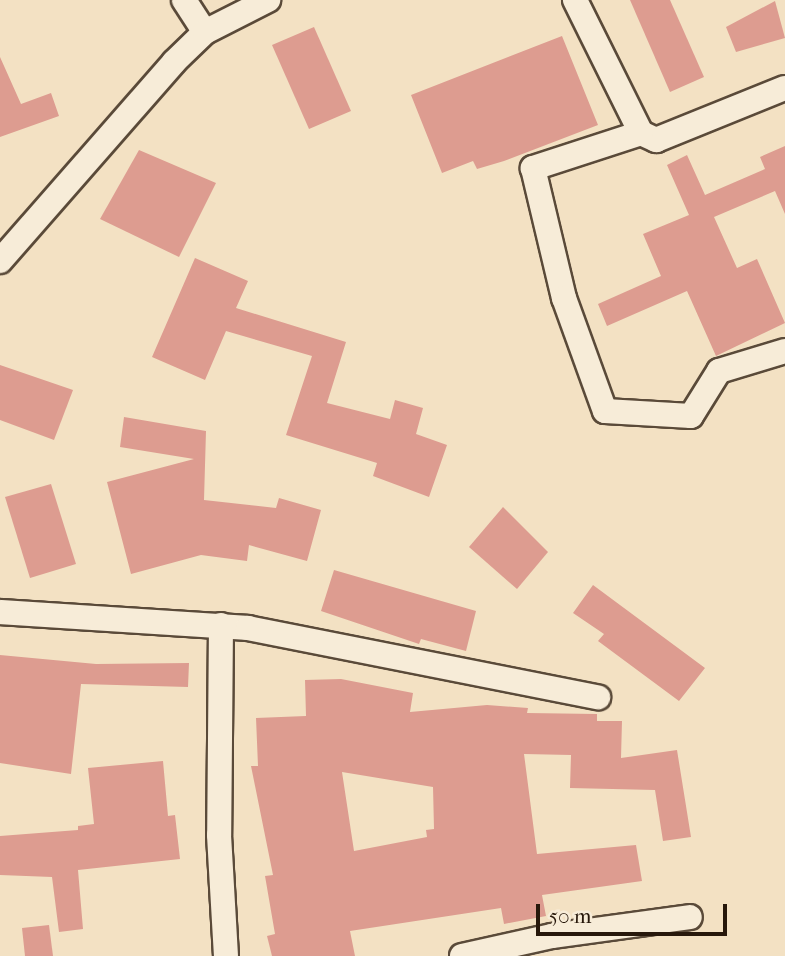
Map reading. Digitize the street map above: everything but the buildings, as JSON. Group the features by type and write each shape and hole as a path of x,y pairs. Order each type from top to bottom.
{"street":[{"path":"184,0 205,32"},
{"path":"0,261 205,32 268,0"},
{"path":"575,0 641,133 656,141 785,88"},
{"path":"641,133 533,168 564,298 605,411 691,416 719,371 785,351"},
{"path":"0,612 221,625 598,698"},
{"path":"221,625 219,835 226,956"},
{"path":"462,956 553,946 690,917"}]}
